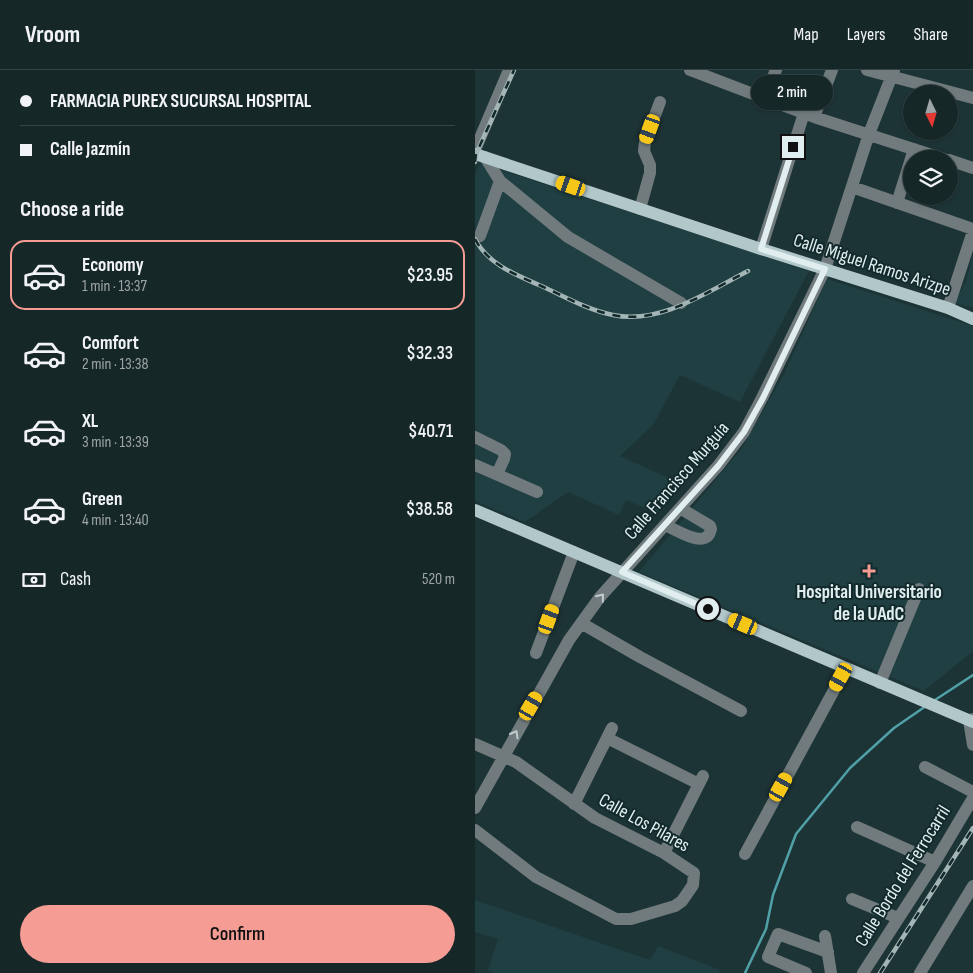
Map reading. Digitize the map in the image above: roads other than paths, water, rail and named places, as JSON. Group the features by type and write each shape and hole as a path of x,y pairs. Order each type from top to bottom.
{"main road":[{"name":"Calle Miguel Ramos Arizpe","path":"478,154 761,249 948,308 973,319"},
{"path":"475,510 944,711 972,721"}],"street":[{"path":"509,70 478,154 501,181 568,237 681,303"},
{"path":"690,70 809,115 917,150"},
{"path":"763,98 776,70"},
{"path":"761,249 809,115 832,70"},
{"path":"867,70 893,73 973,98"},
{"name":"Calle Francisco Murguía","path":"475,808 503,755 569,640 581,623 622,572 718,466 744,432 763,398 825,269 869,134 893,73"},
{"path":"640,209 650,173 650,165 644,151 645,142 660,102"},
{"path":"897,203 914,149"},
{"path":"958,163 973,168"},
{"path":"480,236 501,181"},
{"path":"852,187 973,230 948,308"},
{"path":"475,437 501,450 505,454 497,474"},
{"path":"475,466 537,492"},
{"path":"665,525 696,539 705,539 709,536 711,533 710,526 680,508"},
{"path":"536,653 574,552"},
{"path":"880,683 919,589"},
{"path":"581,623 741,711"},
{"path":"745,854 846,668"},
{"path":"972,721 973,746"},
{"path":"574,804 609,733 701,780 664,853"},
{"name":"Calle Los Pilares","path":"475,744 516,762 574,804 612,828 664,853 694,873 693,885 682,901 675,906 623,920 608,916 536,877 475,830"},
{"path":"925,767 973,792"},
{"name":"Calle Bordo del Ferrocarril","path":"863,973 935,862 973,798"},
{"path":"857,827 935,862"},
{"path":"921,973 973,886"},
{"path":"852,899 898,918"},
{"path":"806,973 768,957 778,934 828,952"},
{"path":"825,936 831,973"}],"waterway":[{"path":"935,700 973,675"},
{"path":"745,973 766,929 773,895 796,834 850,768 894,728 926,706"}],"railway":[{"path":"475,162 476,154 514,70"},
{"path":"475,239 480,248 494,262 511,272 584,306 613,315 631,317 666,311 700,297 748,271"},
{"path":"880,973 973,828"}],"place":[{"name":"Hospital Universitario de la UAdC","path":"869,571"}]}
